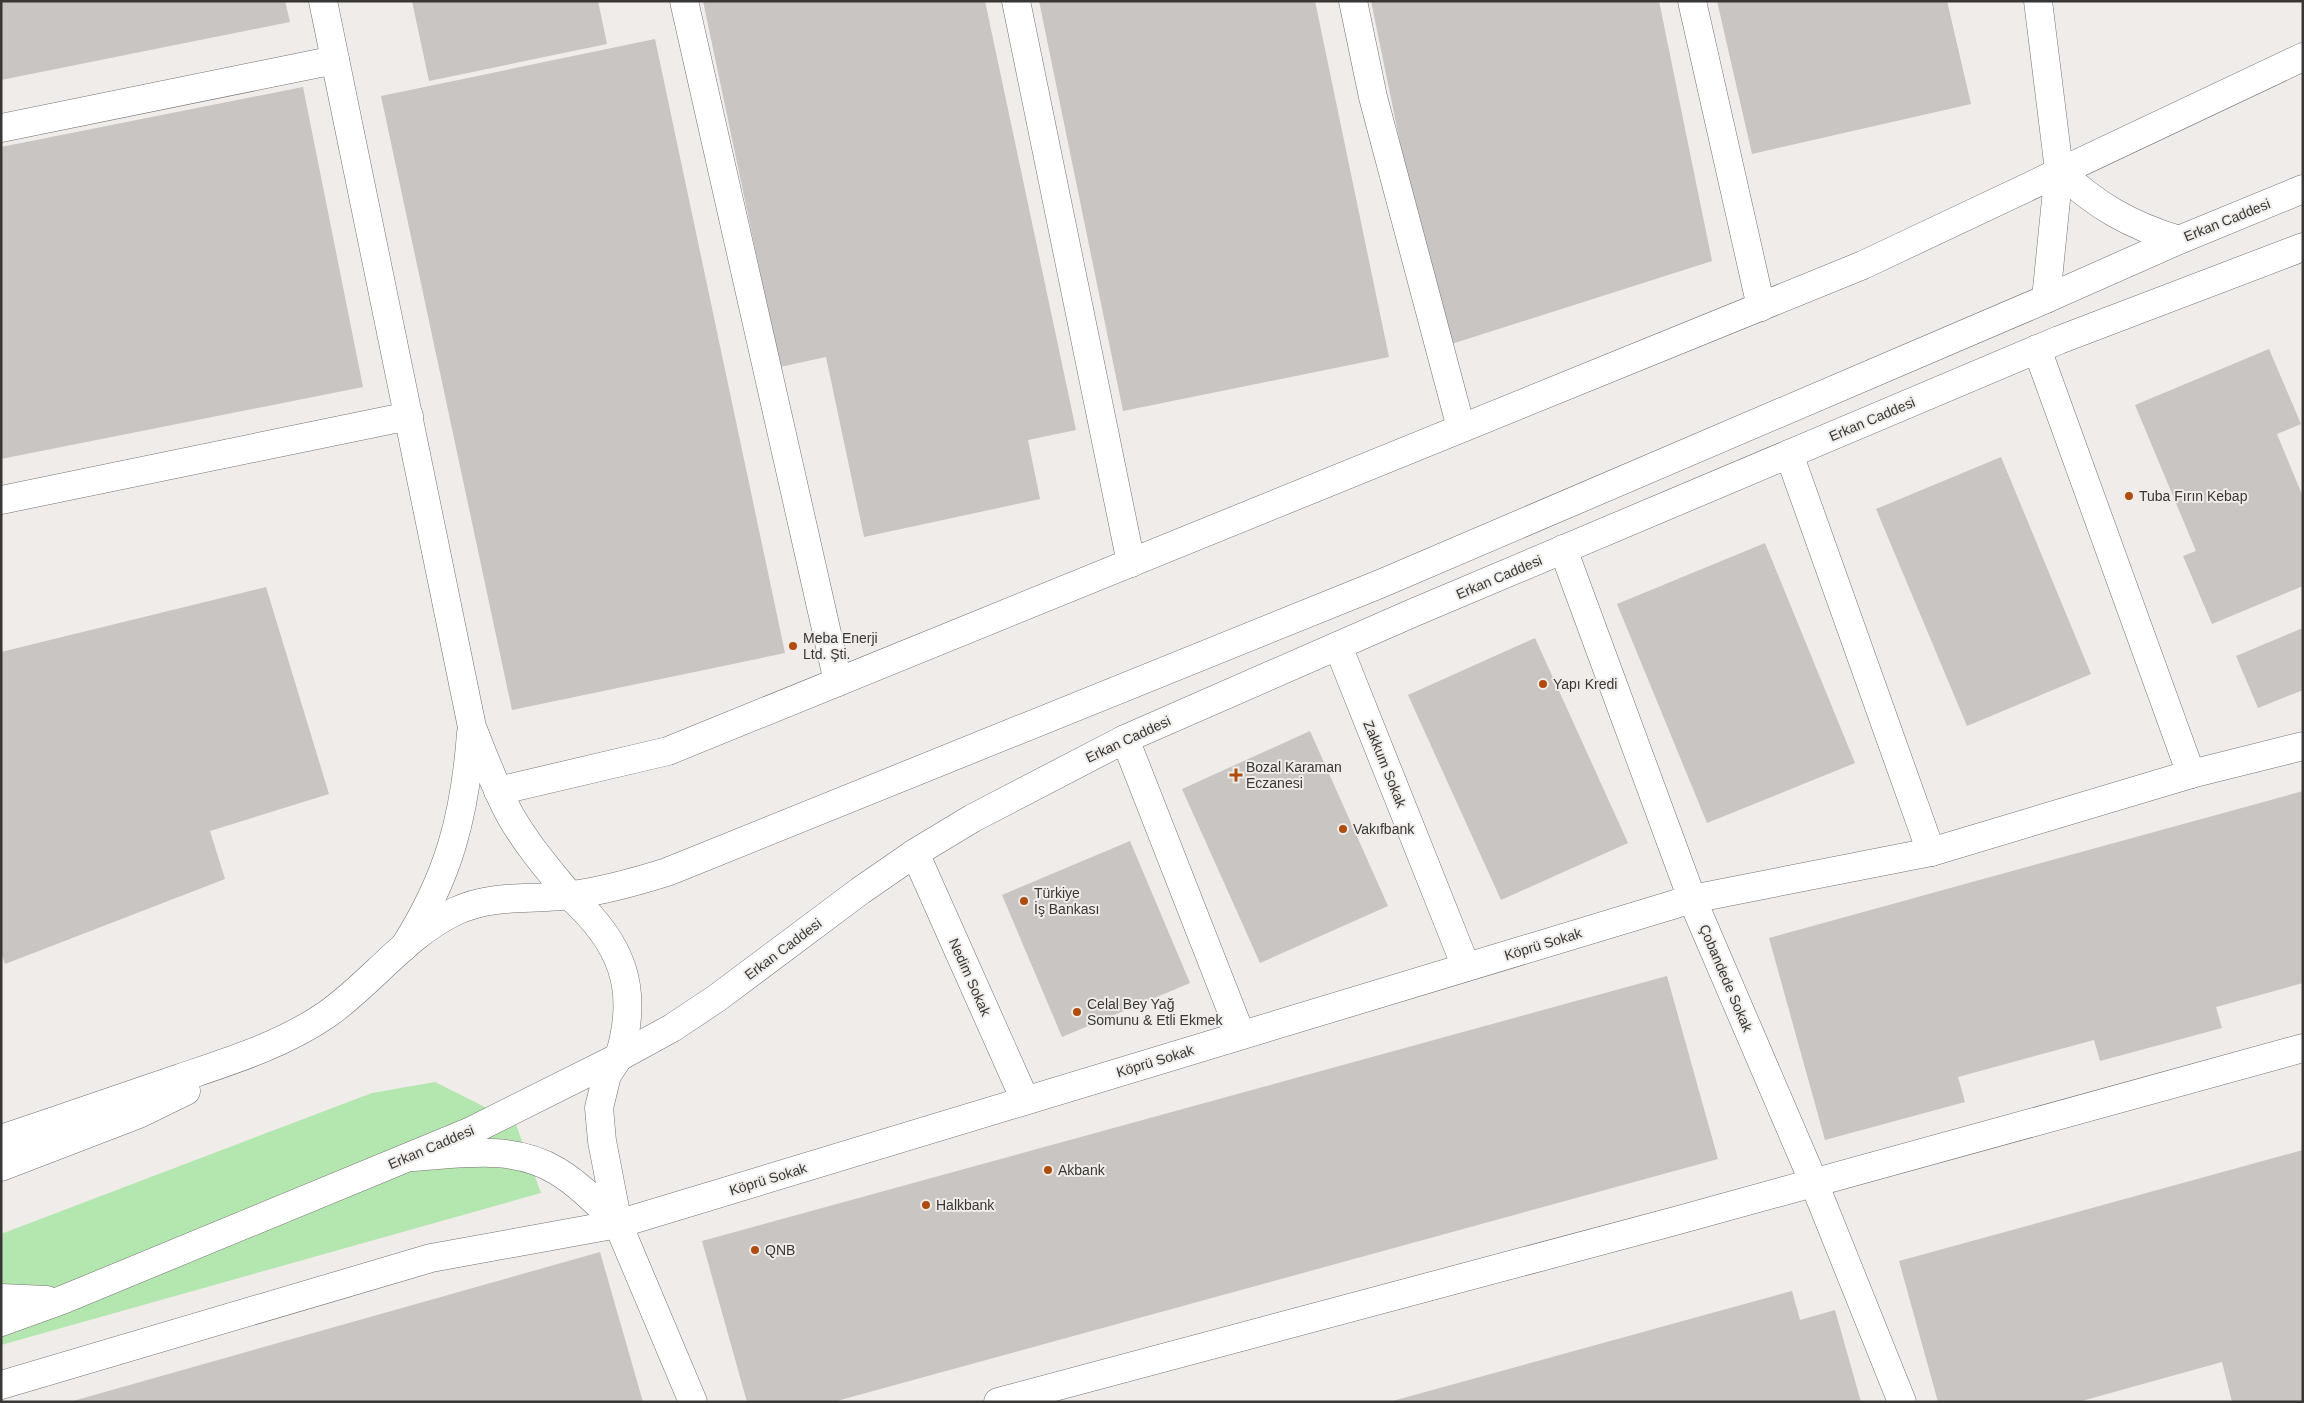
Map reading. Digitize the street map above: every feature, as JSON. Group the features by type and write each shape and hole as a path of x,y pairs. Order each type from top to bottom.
{"street":[{"path":"323,1 472,727 498,791 525,839 570,896 592,915 604,932 623,970 628,992 629,1013 627,1032 619,1057 607,1075 598,1108 602,1141 618,1224 693,1402"},
{"path":"684,1 838,682"},
{"path":"1016,1 1131,563"},
{"path":"1353,1 1373,97 1461,428"},
{"path":"1692,1 1761,306"},
{"path":"2038,1 2059,170 2046,298"},
{"path":"498,791 668,751 1131,563 1863,265 2059,170 2303,57"},
{"path":"1,128 336,60"},
{"path":"2059,170 2087,196 2109,211 2153,232 2179,240"},
{"name":"Erkan Caddesi","path":"1,1139 243,1056 286,1038 326,1015 402,949 448,916 477,904 507,897 570,896 632,884 667,872 1407,572 2179,240 2303,189"},
{"name":"Erkan Caddesi","path":"1,1322 62,1300 519,1109 672,1028 717,998 915,853 973,818 1125,739 1563,549 2037,349 2302,250"},
{"path":"2037,349 2191,774"},
{"path":"1,500 409,416"},
{"path":"1789,454 1931,852"},
{"name":"Çobandede Sokak","path":"1563,549 1692,899 1814,1183 1902,1402"},
{"name":"Zakkum Sokak","path":"1338,646 1466,967"},
{"path":"402,949 430,901 460,822 469,766 472,727"},
{"path":"1125,739 1242,1035"},
{"name":"Köprü Sokak","path":"1,1385 431,1258 618,1224 1692,899 1931,852 2191,774 2303,746"},
{"name":"Nedim Sokak","path":"915,853 1026,1100"},
{"path":"998,1402 1814,1183 2303,1048"},
{"path":"1,1167 139,1114 204,1082 243,1056"},
{"path":"408,1157 489,1152 514,1154 539,1162 557,1171 618,1224"},
{"path":"1,1298 62,1300"}],"green space":[{"path":"435,1082 515,1122 541,1193 1,1345 1,1234 372,1093"}],"building":[{"path":"1,1 285,1 290,22 1,80"},
{"path":"412,1 598,1 607,44 429,81"},
{"path":"703,1 985,1 1076,430 1028,440 1040,499 864,537 826,357 780,367"},
{"path":"1039,1 1315,1 1389,357 1123,411"},
{"path":"1371,1 1659,1 1712,261 1442,347"},
{"path":"1717,1 1947,1 1971,104 1752,154"},
{"path":"655,39 785,653 512,710 381,96"},
{"path":"303,87 363,387 1,459 1,147"},
{"path":"2269,349 2301,424 2277,434 2303,497 2303,586 2212,624 2183,556 2196,551 2135,405"},
{"path":"2001,457 2091,674 1967,726 1876,509"},
{"path":"1765,543 1855,763 1707,823 1617,604"},
{"path":"266,587 329,794 210,831 225,879 5,964 1,952 1,652"},
{"path":"2303,628 2303,690 2258,708 2236,656"},
{"path":"1535,638 1628,843 1501,900 1408,695"},
{"path":"1310,731 1388,906 1260,963 1182,789"},
{"path":"2303,791 2303,983 2216,1007 2222,1028 2100,1061 2094,1040 1958,1077 1965,1102 1825,1140 1769,938"},
{"path":"1130,841 1190,983 1062,1037 1002,895"},
{"path":"1667,976 1718,1159 833,1402 747,1402 702,1241"},
{"path":"2303,1150 2303,1402 2232,1402 2222,1362 2078,1402 1938,1402 1899,1261"},
{"path":"600,1252 643,1402 73,1402 73,1401"},
{"path":"1792,1291 1800,1320 1835,1310 1861,1402 1389,1402"}],"place":[{"name":"Tuba Fırın Kebap","path":"2129,496"},
{"name":"Meba Enerji Ltd. Şti.","path":"793,646"},
{"name":"Yapı Kredi","path":"1543,684"},
{"name":"Bozal Karaman Eczanesi","path":"1236,775"},
{"name":"Vakıfbank","path":"1343,829"},
{"name":"Türkiye İş Bankası","path":"1024,901"},
{"name":"Celal Bey Yağ Somunu & Etli Ekmek","path":"1077,1012"},
{"name":"Akbank","path":"1048,1170"},
{"name":"Halkbank","path":"926,1205"},
{"name":"QNB","path":"755,1250"}]}
